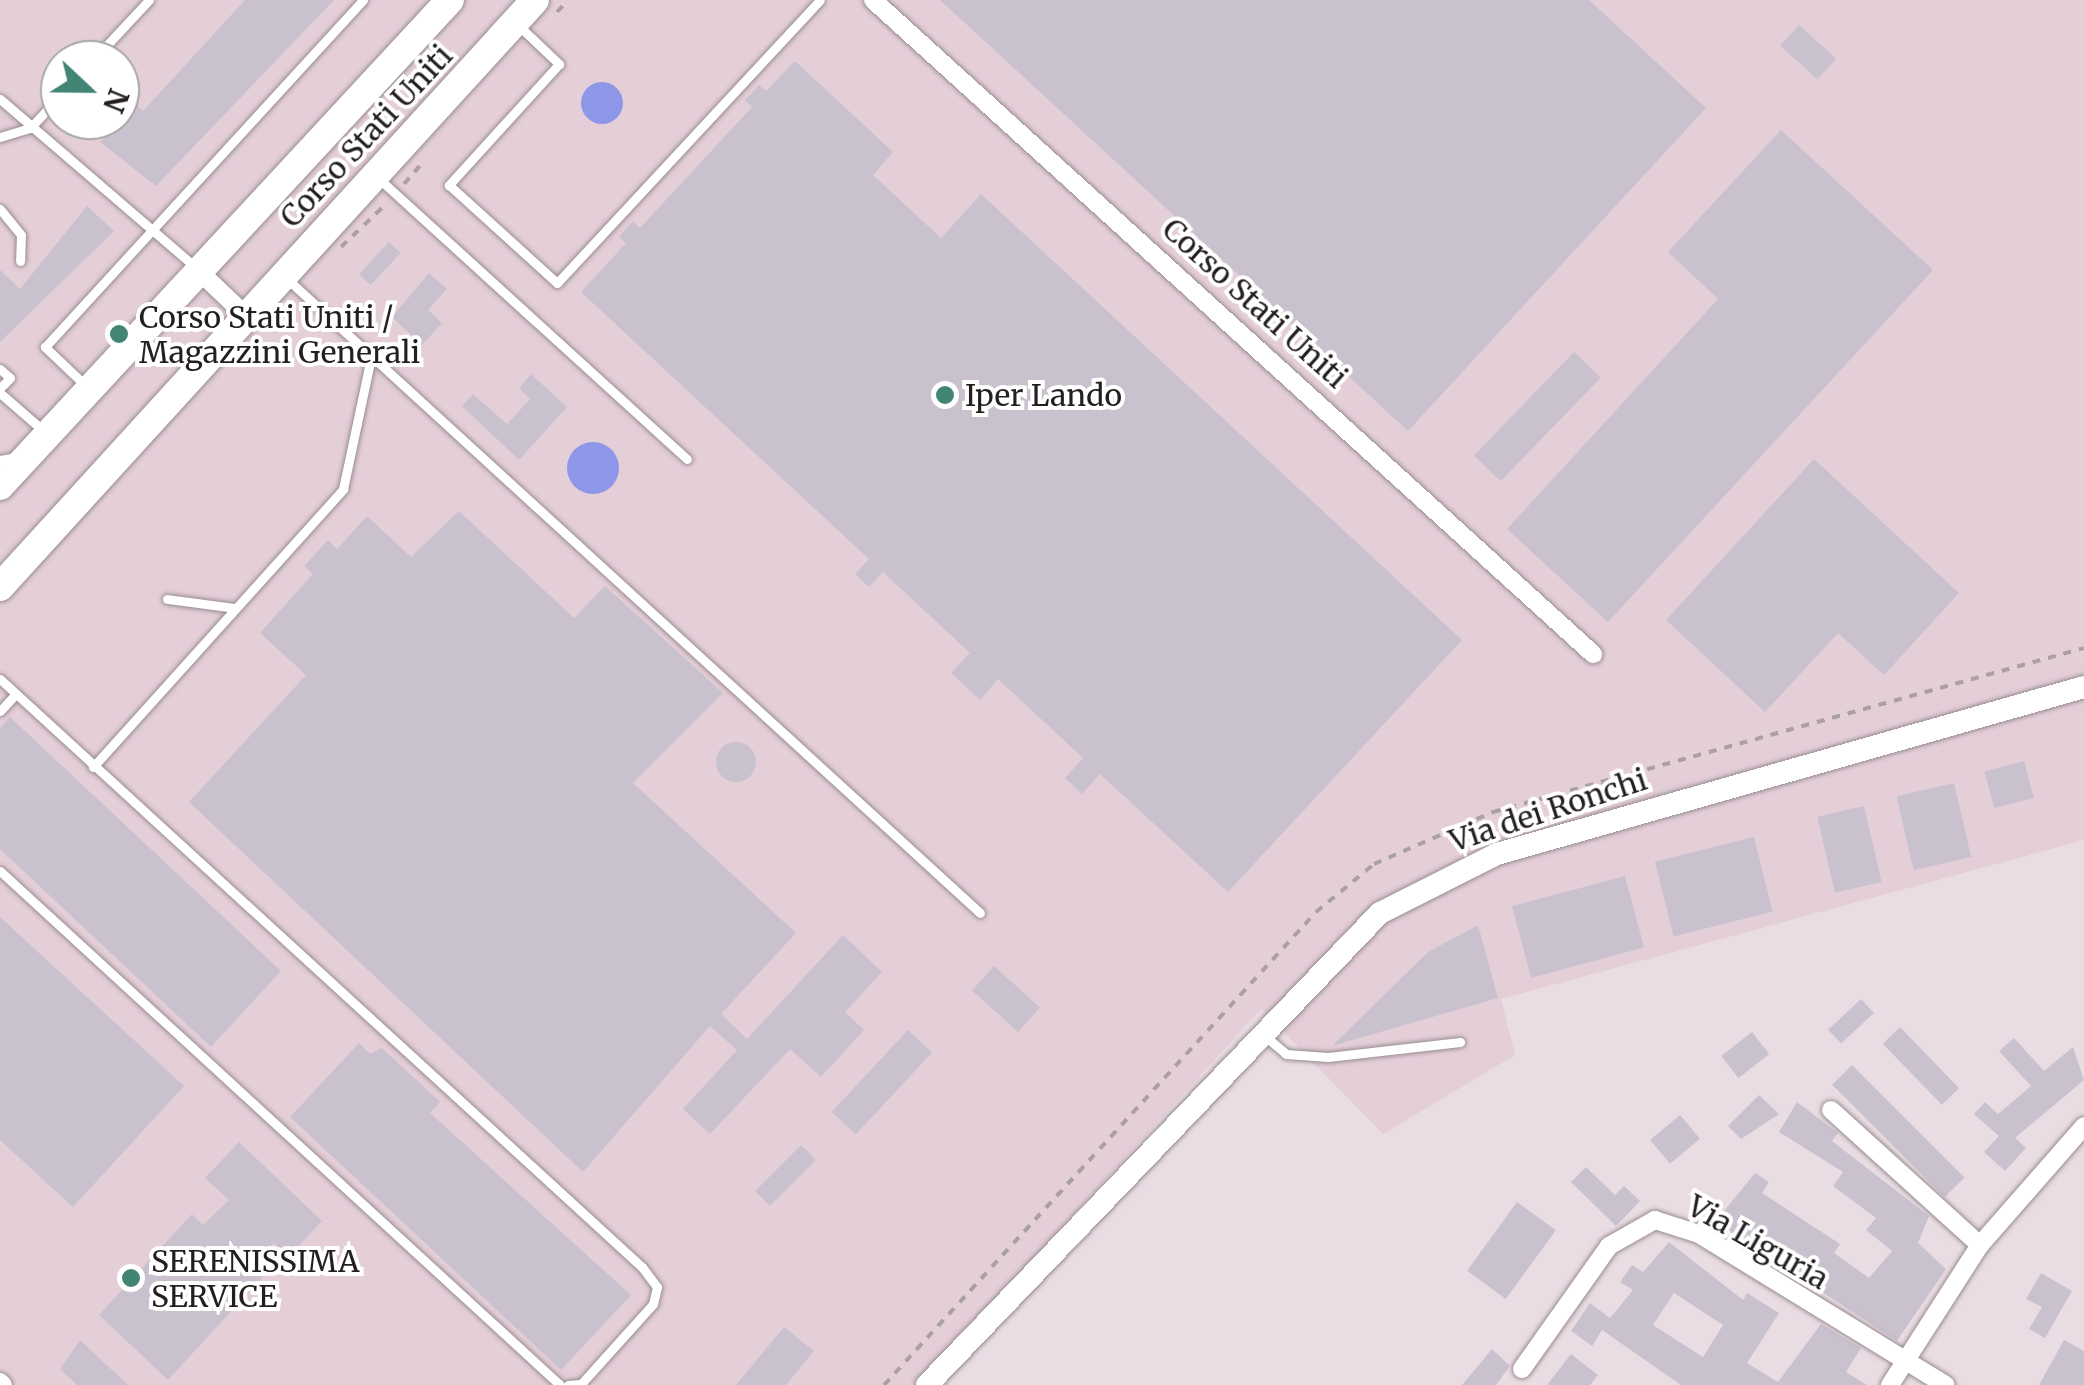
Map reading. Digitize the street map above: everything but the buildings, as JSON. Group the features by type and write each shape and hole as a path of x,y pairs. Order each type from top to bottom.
{"main road":[{"name":"Corso Stati Uniti","path":"0,486 450,0"},
{"name":"Corso Stati Uniti","path":"0,586 535,0"}],"street":[{"name":"Corso Stati Uniti","path":"873,0 1592,654"},
{"path":"200,272 246,316"},
{"name":"Via dei Ronchi","path":"926,1385 1260,1032 1380,913 1446,875 2084,687"},
{"path":"1831,1110 1980,1245"},
{"path":"1890,1385 1980,1245 2076,1144 2084,1126"},
{"name":"Via Liguria","path":"1522,1369 1609,1246 1655,1220 1688,1228 1945,1385"}],"lane":[{"path":"112,40 149,0"},
{"path":"90,390 45,347 363,0"},
{"path":"515,22 558,64 449,185 557,283 820,0"},
{"path":"0,99 154,228 200,272"},
{"path":"0,137 30,128 40,117"},
{"path":"374,175 687,459"},
{"path":"0,210 21,235 20,261"},
{"path":"282,275 980,913"},
{"path":"94,767 343,488 371,357"},
{"path":"0,368 10,378 0,390 39,445 0,460"},
{"path":"168,599 235,608"},
{"path":"0,679 657,1287 653,1304 580,1384 564,1385 0,871"},
{"path":"0,711 16,694"},
{"path":"1260,1032 1286,1054 1328,1058 1460,1042"}],"path":[{"path":"884,1385 1316,912 1374,864 1494,812 2084,648"}],"shaded area":[{"path":"0,0 2084,0 2084,840 1501,999 1515,1055 1383,1134 1261,1009 918,1385 0,1385"}],"water":[{"path":"602,82 617,88 623,103 617,118 602,124 587,118 581,103 587,88"},
{"path":"593,442 611,450 619,468 611,486 593,494 575,486 567,468 575,450"}],"place":[{"name":"Corso Stati Uniti / Magazzini Generali","path":"119,334"},
{"name":"Iper Lando","path":"945,395"},
{"name":"SERENISSIMA SERVICE","path":"131,1278"}]}
